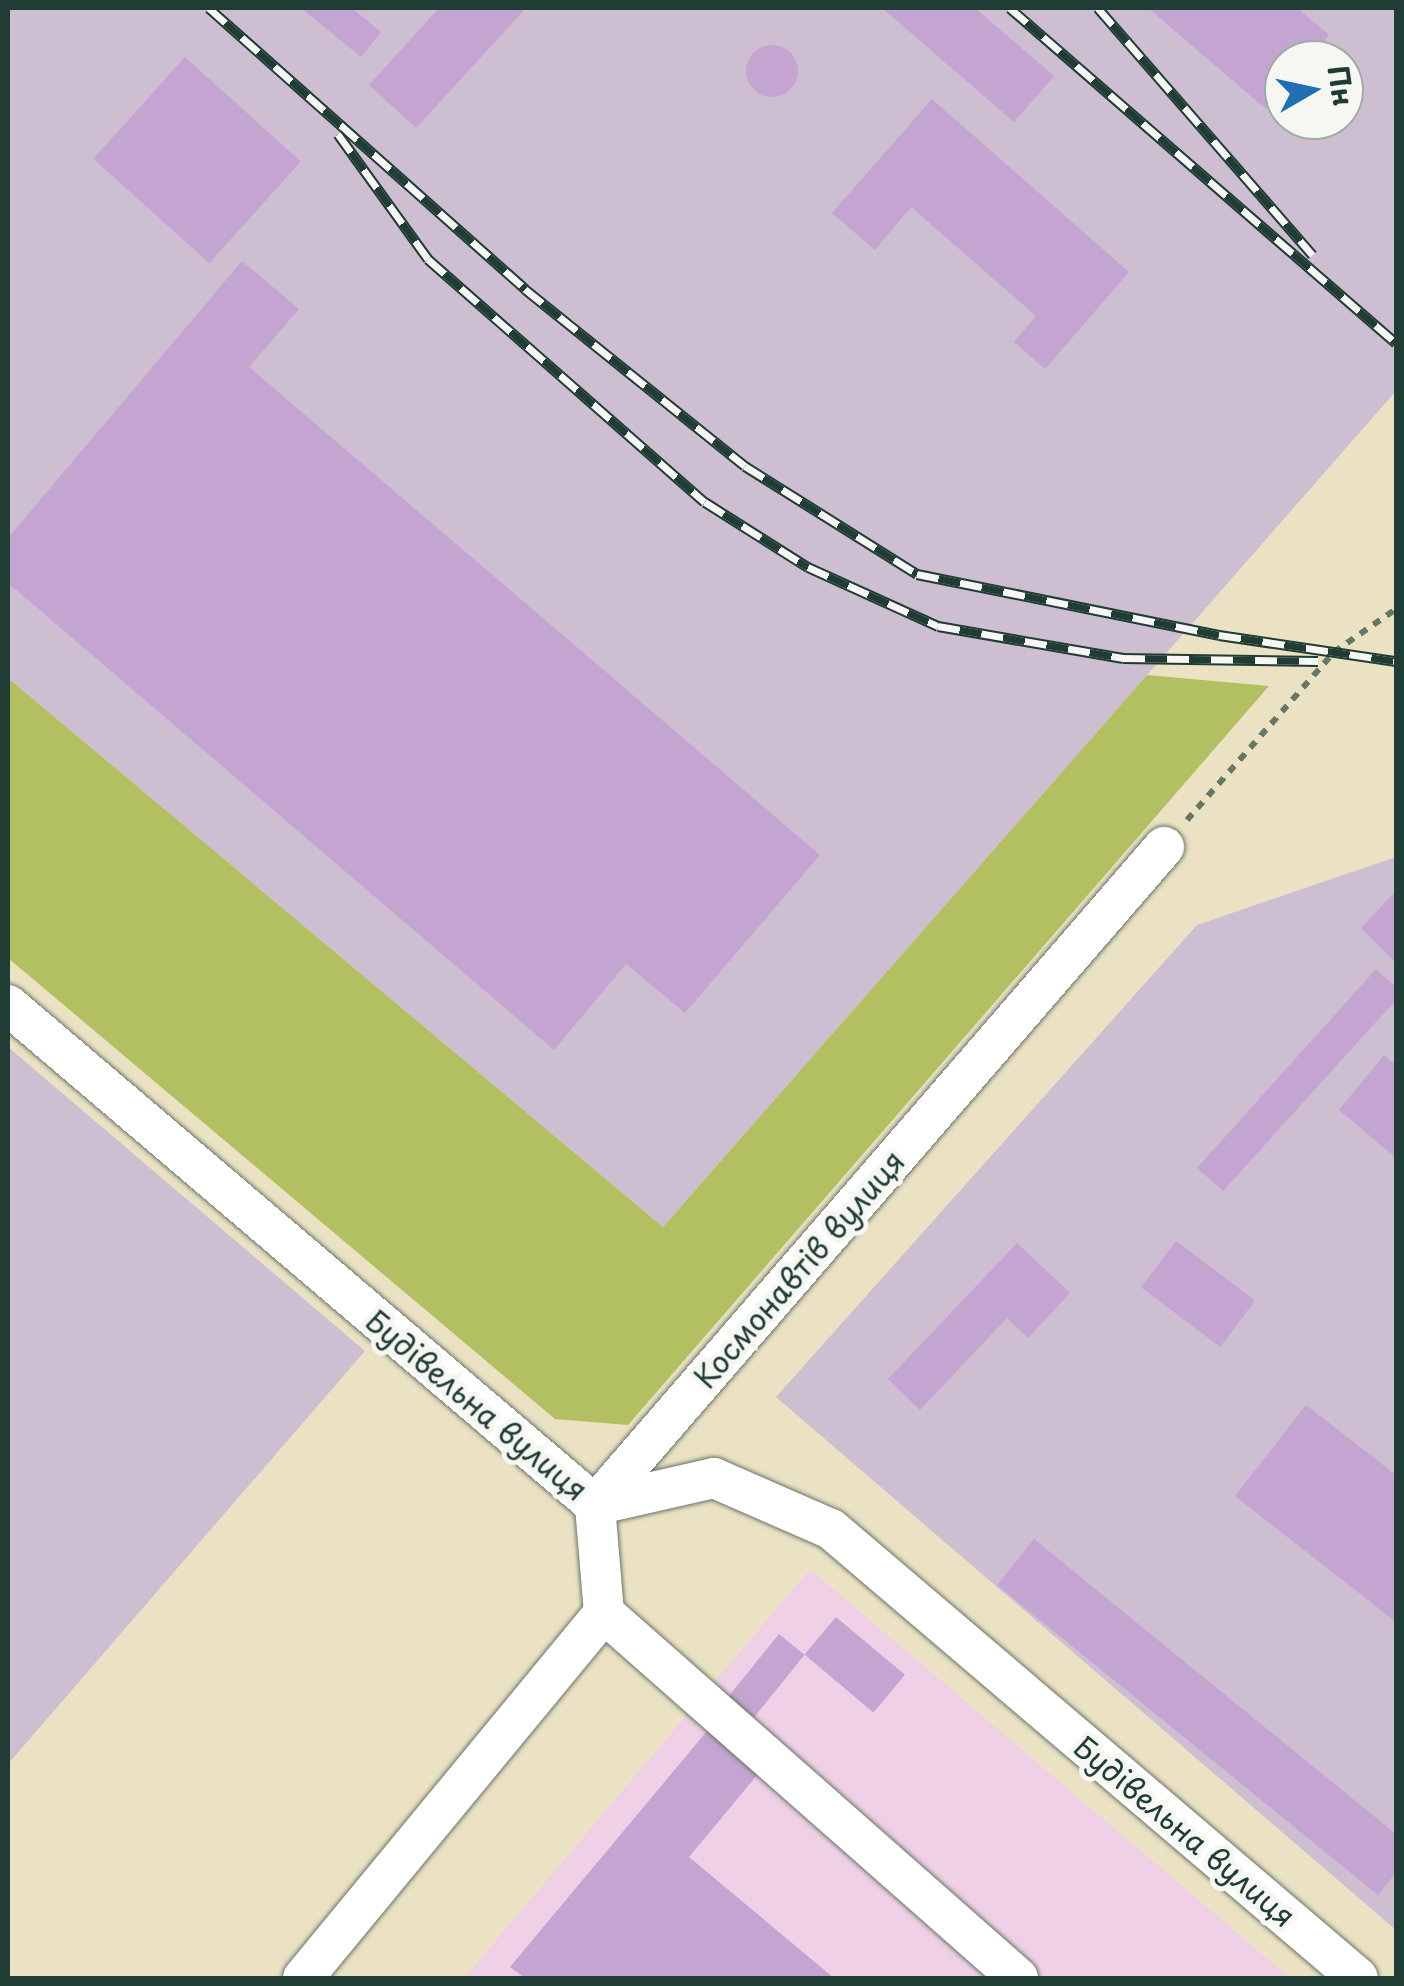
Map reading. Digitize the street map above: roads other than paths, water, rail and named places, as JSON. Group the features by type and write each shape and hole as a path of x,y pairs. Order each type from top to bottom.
{"street":[{"name":"Космонавтів вулиця","path":"595,1505 1164,847"},
{"name":"Будівельна вулиця","path":"8,1005 595,1505 714,1478 831,1529 1358,1978"},
{"path":"595,1505 604,1613 1018,1978"},
{"path":"304,1978 604,1613"}],"railway":[{"path":"209,8 525,289 745,466 917,574 1219,635 1396,661"},
{"path":"1010,8 1396,343"},
{"path":"1098,8 1313,255"},
{"path":"338,134 428,259 705,502 808,567 938,626 1123,658 1318,661"}]}
